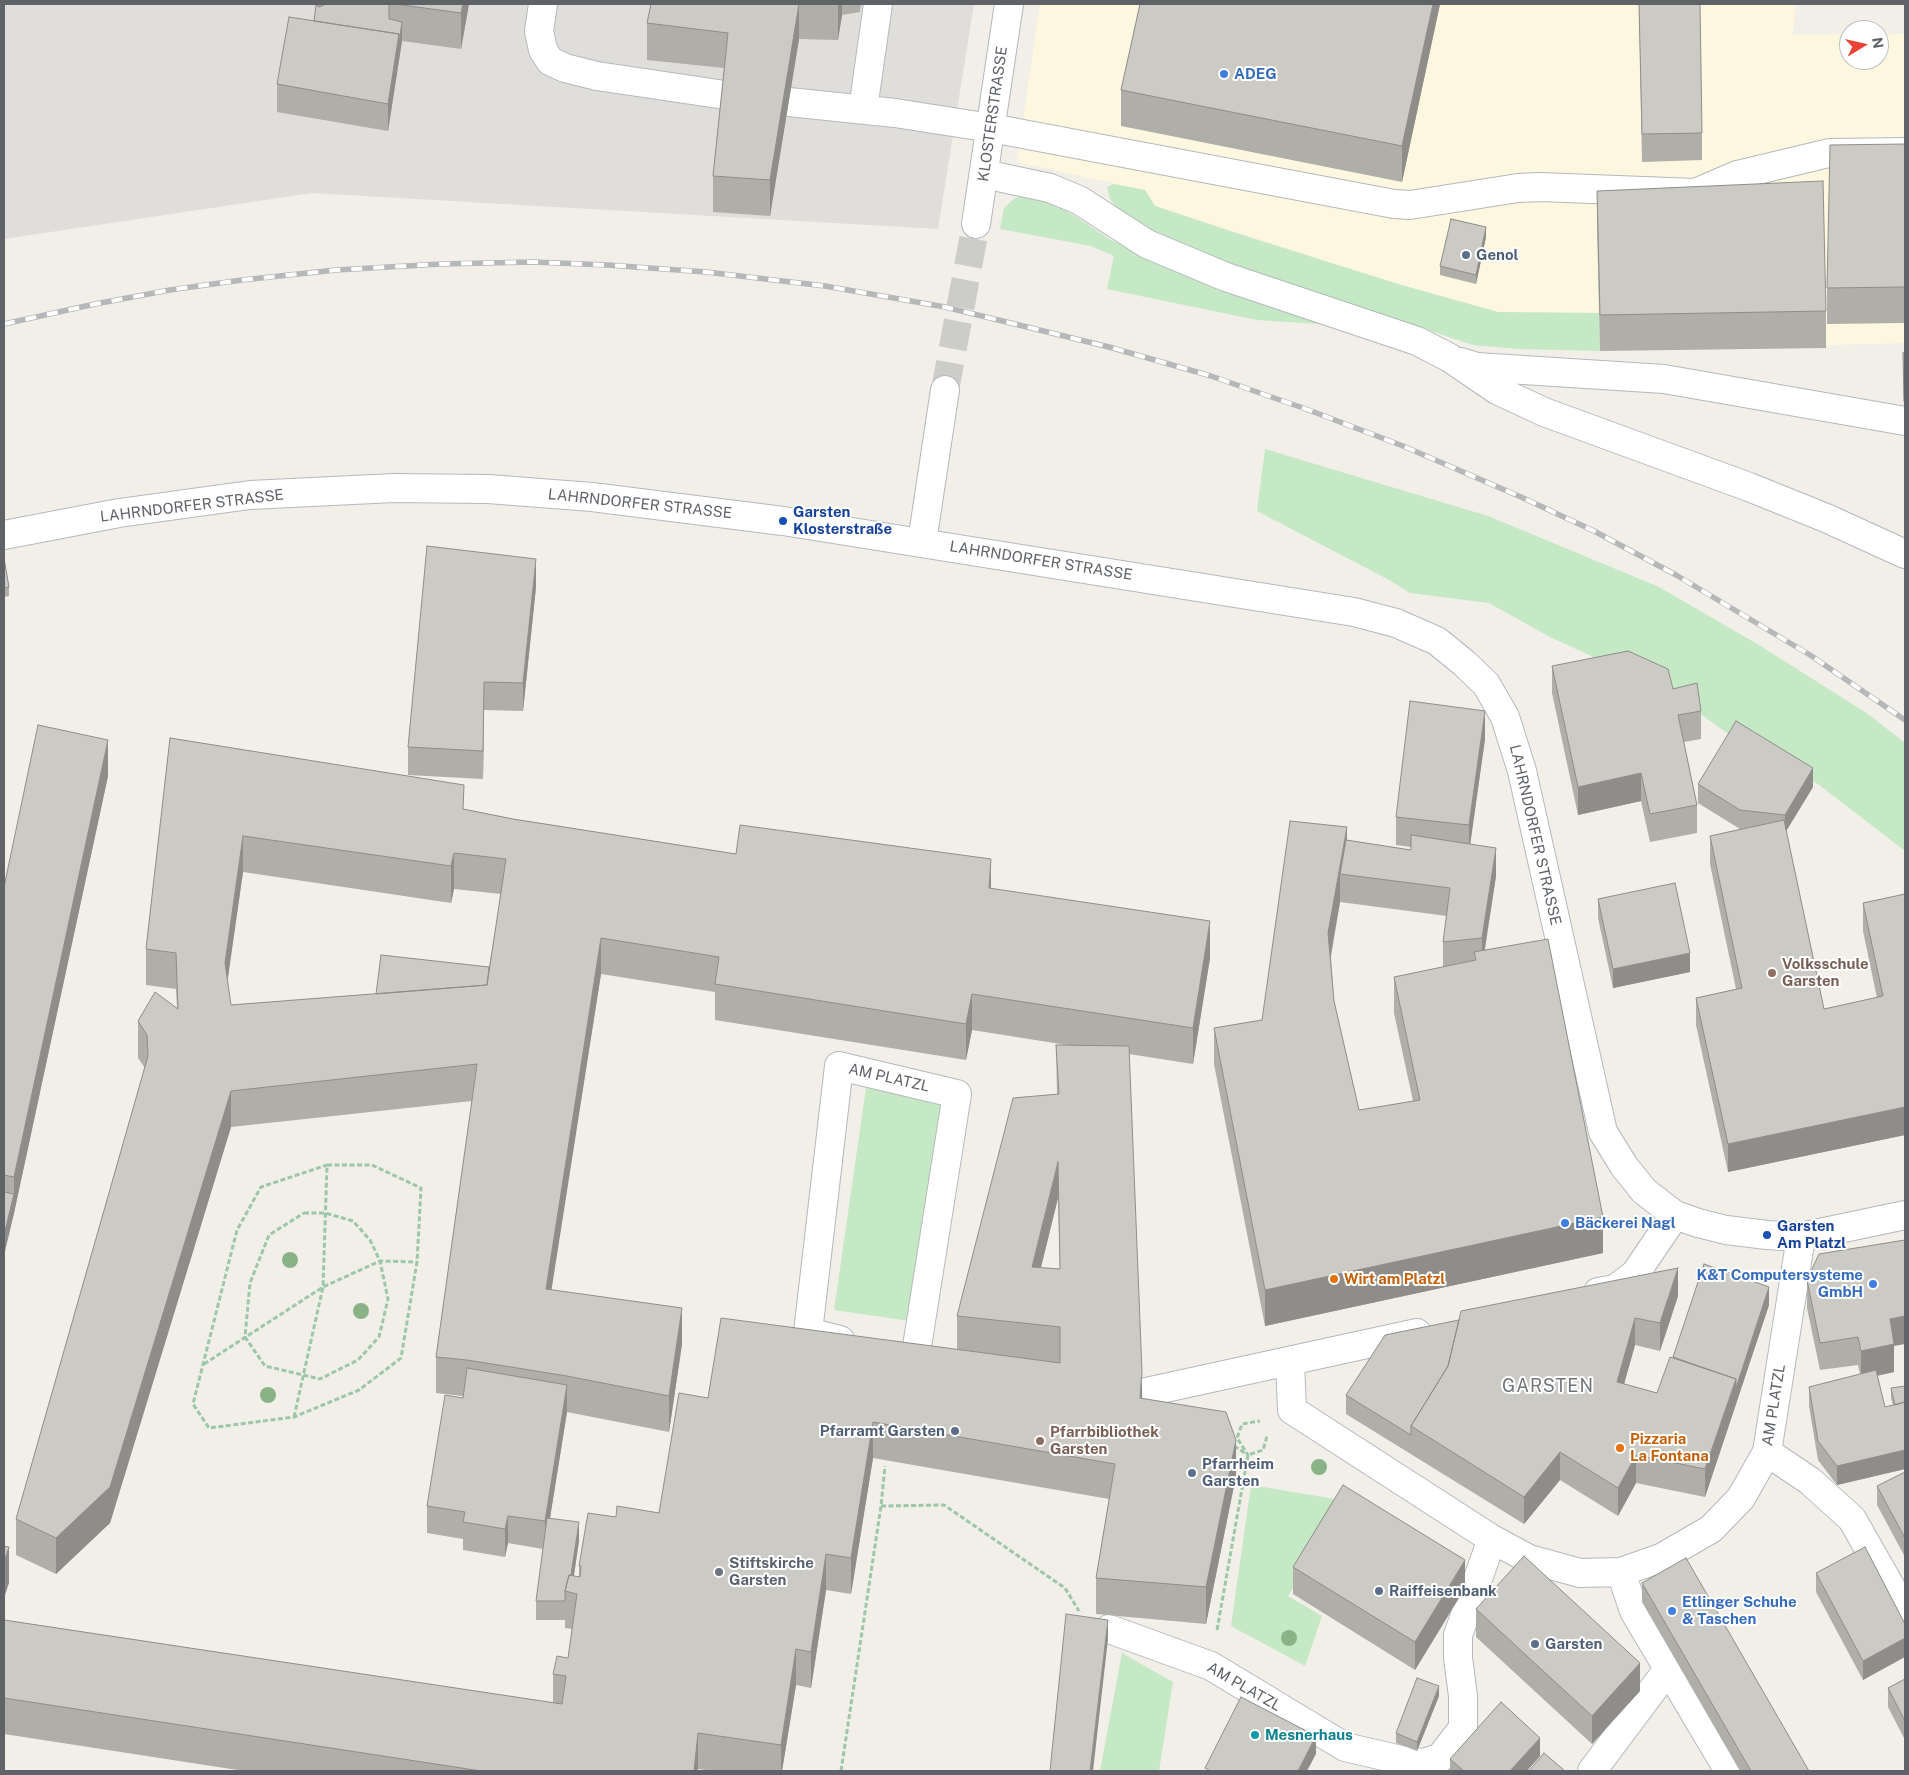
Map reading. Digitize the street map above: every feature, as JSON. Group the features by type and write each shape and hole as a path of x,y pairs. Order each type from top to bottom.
{"street":[{"path":"543,4 539,31 542,50 550,60 566,68 597,76 725,95"},
{"path":"863,110 878,4"},
{"name":"KLOSTERSTRASSE","path":"976,224 1009,4"},
{"path":"789,102 895,113 991,128 1385,202 1410,205 1518,188 1540,187 1695,193 1736,175 1829,153 1905,152"},
{"path":"984,174 1050,188 1079,200 1146,244 1226,277 1417,341 1450,358 1497,390 1544,412 1749,487 1826,518 1905,554"},
{"path":"1450,358 1478,366 1664,379 1905,421"},
{"path":"922,542 945,390"},
{"name":"LAHRNDORFER STRASSE","path":"4,535 119,513 250,495 394,488 488,489 601,498 783,521 1354,612 1396,623 1437,641 1464,663 1486,684 1505,717 1522,771 1603,1132 1624,1166 1644,1191 1675,1214 1698,1223 1726,1230 1801,1237 1905,1214"},
{"name":"AM PLATZL","path":"862,1346 808,1332 839,1066 957,1094 925,1361 888,1352"},
{"path":"1577,1297 1615,1288 1635,1274 1675,1214"},
{"name":"AM PLATZL","path":"1292,1410 1492,1539 1529,1559 1580,1573 1621,1572 1661,1558 1711,1529 1741,1498 1767,1452 1801,1237"},
{"path":"1142,1393 1443,1327"},
{"path":"1290,1362 1292,1410"},
{"path":"1767,1452 1810,1481 1852,1519 1905,1612"},
{"name":"AM PLATZL","path":"1109,1629 1211,1666 1345,1746 1401,1760 1423,1762 1440,1758 1463,1728 1463,1696 1458,1658 1458,1635 1492,1539"},
{"path":"1621,1572 1634,1611 1729,1771"},
{"path":"1592,1771 1669,1668"}],"path":[{"path":"294,1417 323,1286 327,1165"},
{"path":"327,1165 372,1165 421,1188 417,1262 401,1358 360,1390 294,1417 209,1428 193,1404 237,1230 261,1187 327,1165"},
{"path":"304,1213 325,1213 354,1221 370,1240 380,1261 388,1298 379,1337 358,1360 320,1379 265,1366 245,1337 250,1283 269,1235 304,1213"},
{"path":"203,1364 323,1286 380,1261 417,1262"},
{"path":"1227,1442 1248,1454 1263,1450 1267,1436 1260,1421 1263,1411 1292,1410"},
{"path":"1211,1666 1248,1454 1237,1438 1242,1424 1260,1421"},
{"path":"841,1771 881,1506 885,1466"},
{"path":"881,1506 944,1505 1065,1588 1086,1623 1109,1629"}],"shaded area":[{"path":"4,4 974,4 938,229 312,193 4,239"},
{"path":"1040,4 1795,4 1793,35 1839,34 1839,70 1889,70 1889,34 1905,34 1905,343 1600,351 1599,313 1498,312 1398,284 1155,206 1145,190 1017,162"}],"green space":[{"path":"1113,184 1145,190 1155,206 1236,233 1398,284 1498,312 1599,313 1600,351 1518,349 1473,345 1177,247 1118,210 1110,199 1107,187"},
{"path":"1025,196 1041,197 1067,211 1111,240 1187,274 1334,325 1257,320 1107,289 1114,256 1091,246 1000,229 1004,208 1015,198"},
{"path":"1265,449 1488,516 1659,587 1759,645 1868,714 1905,743 1905,851 1818,784 1734,738 1671,693 1550,637 1489,603 1410,593 1391,581 1257,511"},
{"path":"866,1088 942,1098 910,1321 834,1310"},
{"path":"1251,1485 1347,1501 1288,1596 1322,1616 1305,1666 1231,1626"},
{"path":"1122,1653 1173,1682 1159,1771 1100,1771"}],"building":[{"path":"325,4 389,4 389,19 402,22 399,43 399,34 314,21 316,5 319,7"},
{"path":"397,4 463,4 461,13"},
{"path":"651,4 799,4 770,180 713,176 728,33 647,23"},
{"path":"1140,4 1433,4 1402,146 1121,90"},
{"path":"1639,4 1700,4 1702,133 1642,134"},
{"path":"289,17 399,34 388,104 277,84"},
{"path":"1905,144 1905,287 1827,288 1830,145"},
{"path":"1823,181 1826,311 1600,315 1597,191"},
{"path":"1451,219 1486,227 1476,275 1440,266"},
{"path":"1903,353 1905,353 1905,401 1904,401"},
{"path":"427,546 536,559 523,683 484,682 483,751 408,747"},
{"path":"4,558 9,587 4,588"},
{"path":"1628,651 1668,669 1673,689 1697,683 1701,711 1678,715 1697,805 1650,814 1641,773 1578,787 1552,666"},
{"path":"1410,701 1485,711 1469,825 1396,817"},
{"path":"1736,721 1813,768 1785,815 1740,810 1698,784"},
{"path":"38,725 108,740 14,1177 4,1175 4,887"},
{"path":"170,738 464,785 463,809 513,819 736,854 740,825 991,859 989,888 1210,921 1193,1028 972,994 966,1024 715,984 719,957 601,938 546,1289 682,1308 669,1396 567,1376 436,1357 477,1064 231,1091 110,1487 56,1538 16,1519 148,1056 147,1035 138,1021 155,992 178,1009 176,953 146,949","holes":["243,836 451,866 454,853 506,859 487,985 231,1005 225,963"]},
{"name":"Volksschule Garsten","path":"1784,820 1824,1009 1883,996 1863,903 1905,894 1905,1107 1728,1144 1696,998 1742,988 1710,836"},
{"path":"1290,821 1347,827 1328,933 1334,1001 1359,1110 1420,1100 1394,977 1476,960 1474,952 1548,939 1603,1217 1265,1290 1214,1028 1262,1020"},
{"path":"1411,835 1496,848 1482,938 1443,942 1450,888 1340,874 1346,840 1411,850"},
{"path":"1675,883 1690,953 1613,969 1598,899"},
{"path":"381,955 489,967 487,985 376,994"},
{"path":"1056,1045 1129,1046 1142,1372 1140,1398 1226,1412 1236,1440 1206,1587 1096,1578 1115,1464 873,1422 851,1558 826,1554 811,1652 796,1649 781,1745 698,1733 694,1771 481,1771 4,1698 4,1620 562,1704 566,1676 553,1674 557,1656 568,1658 577,1594 565,1591 569,1575 580,1577 581,1566 579,1566 588,1513 616,1517 617,1506 659,1513 679,1393 708,1398 721,1318 1060,1363 1060,1327 957,1316 1013,1098 1059,1094","holes":["1058,1162 1060,1269 1032,1267"]},
{"path":"4,1192 14,1194 4,1235"},
{"path":"1905,1240 1905,1316 1890,1319 1894,1344 1861,1351 1858,1337 1820,1343 1807,1280 1819,1254"},
{"path":"1704,1264 1769,1287 1736,1388 1736,1379 1673,1357"},
{"path":"1678,1268 1660,1323 1635,1318 1617,1382 1657,1393 1670,1357 1736,1379 1705,1469 1636,1455 1618,1488 1560,1452 1524,1497 1411,1426 1448,1366 1461,1311"},
{"path":"1459,1320 1448,1366 1411,1426 1411,1435 1346,1395 1385,1335"},
{"path":"467,1368 567,1385 545,1521 508,1516 505,1529 463,1522 465,1512 427,1506 445,1395 463,1398"},
{"path":"1876,1370 1885,1407 1905,1402 1905,1450 1837,1466 1818,1441 1809,1387"},
{"path":"1905,1386 1905,1402 1895,1405 1891,1388"},
{"path":"1905,1472 1905,1538 1877,1486"},
{"name":"Raiffeisenbank","path":"1343,1485 1465,1560 1415,1642 1293,1567"},
{"path":"547,1518 579,1522 571,1575 569,1575 565,1591 565,1601 536,1601"},
{"path":"4,1546 9,1547 4,1562"},
{"path":"1865,1547 1905,1624 1905,1638 1863,1661 1816,1573"},
{"path":"1524,1556 1640,1663 1592,1716 1476,1609"},
{"path":"1686,1558 1809,1771 1751,1771 1642,1583"},
{"path":"1066,1614 1108,1620 1090,1771 1050,1771"},
{"path":"1417,1678 1439,1686 1417,1742 1396,1733"},
{"path":"1905,1679 1905,1721 1888,1688"},
{"name":"Mesnerhaus","path":"1241,1697 1316,1736 1298,1771 1211,1771 1205,1768"},
{"path":"1501,1702 1540,1738 1510,1771 1464,1771 1450,1759"},
{"path":"1544,1753 1565,1771 1529,1771"}],"tunnel":[{"path":"945,390 976,224"}],"railway":[{"path":"4,324 170,290 242,280 336,270 441,264 532,262 706,272 825,286 945,307 1109,347 1211,376 1306,409 1403,446 1594,531 1676,575 1810,655 1905,720"}],"place":[{"name":"ADEG","path":"1224,74"},
{"name":"Genol","path":"1466,255"},
{"name":"Garsten Klosterstraße","path":"783,521"},
{"name":"Volksschule Garsten","path":"1772,973"},
{"name":"Bäckerei Nagl","path":"1565,1223"},
{"name":"Garsten Am Platzl","path":"1767,1235"},
{"name":"Wirt am Platzl","path":"1334,1279"},
{"name":"K&T Computersysteme GmbH","path":"1873,1284"},
{"name":"Pfarramt Garsten","path":"955,1431"},
{"name":"Pfarrbibliothek Garsten","path":"1040,1441"},
{"name":"Pizzaria La Fontana","path":"1620,1448"},
{"name":"Pfarrheim Garsten","path":"1192,1473"},
{"name":"Stiftskirche Garsten","path":"719,1572"},
{"name":"Raiffeisenbank","path":"1379,1591"},
{"name":"Etlinger Schuhe & Taschen","path":"1672,1611"},
{"name":"Garsten","path":"1535,1644"},
{"name":"Mesnerhaus","path":"1255,1735"}],"district":[{"name":"GARSTEN","path":"1548,1386"}]}
